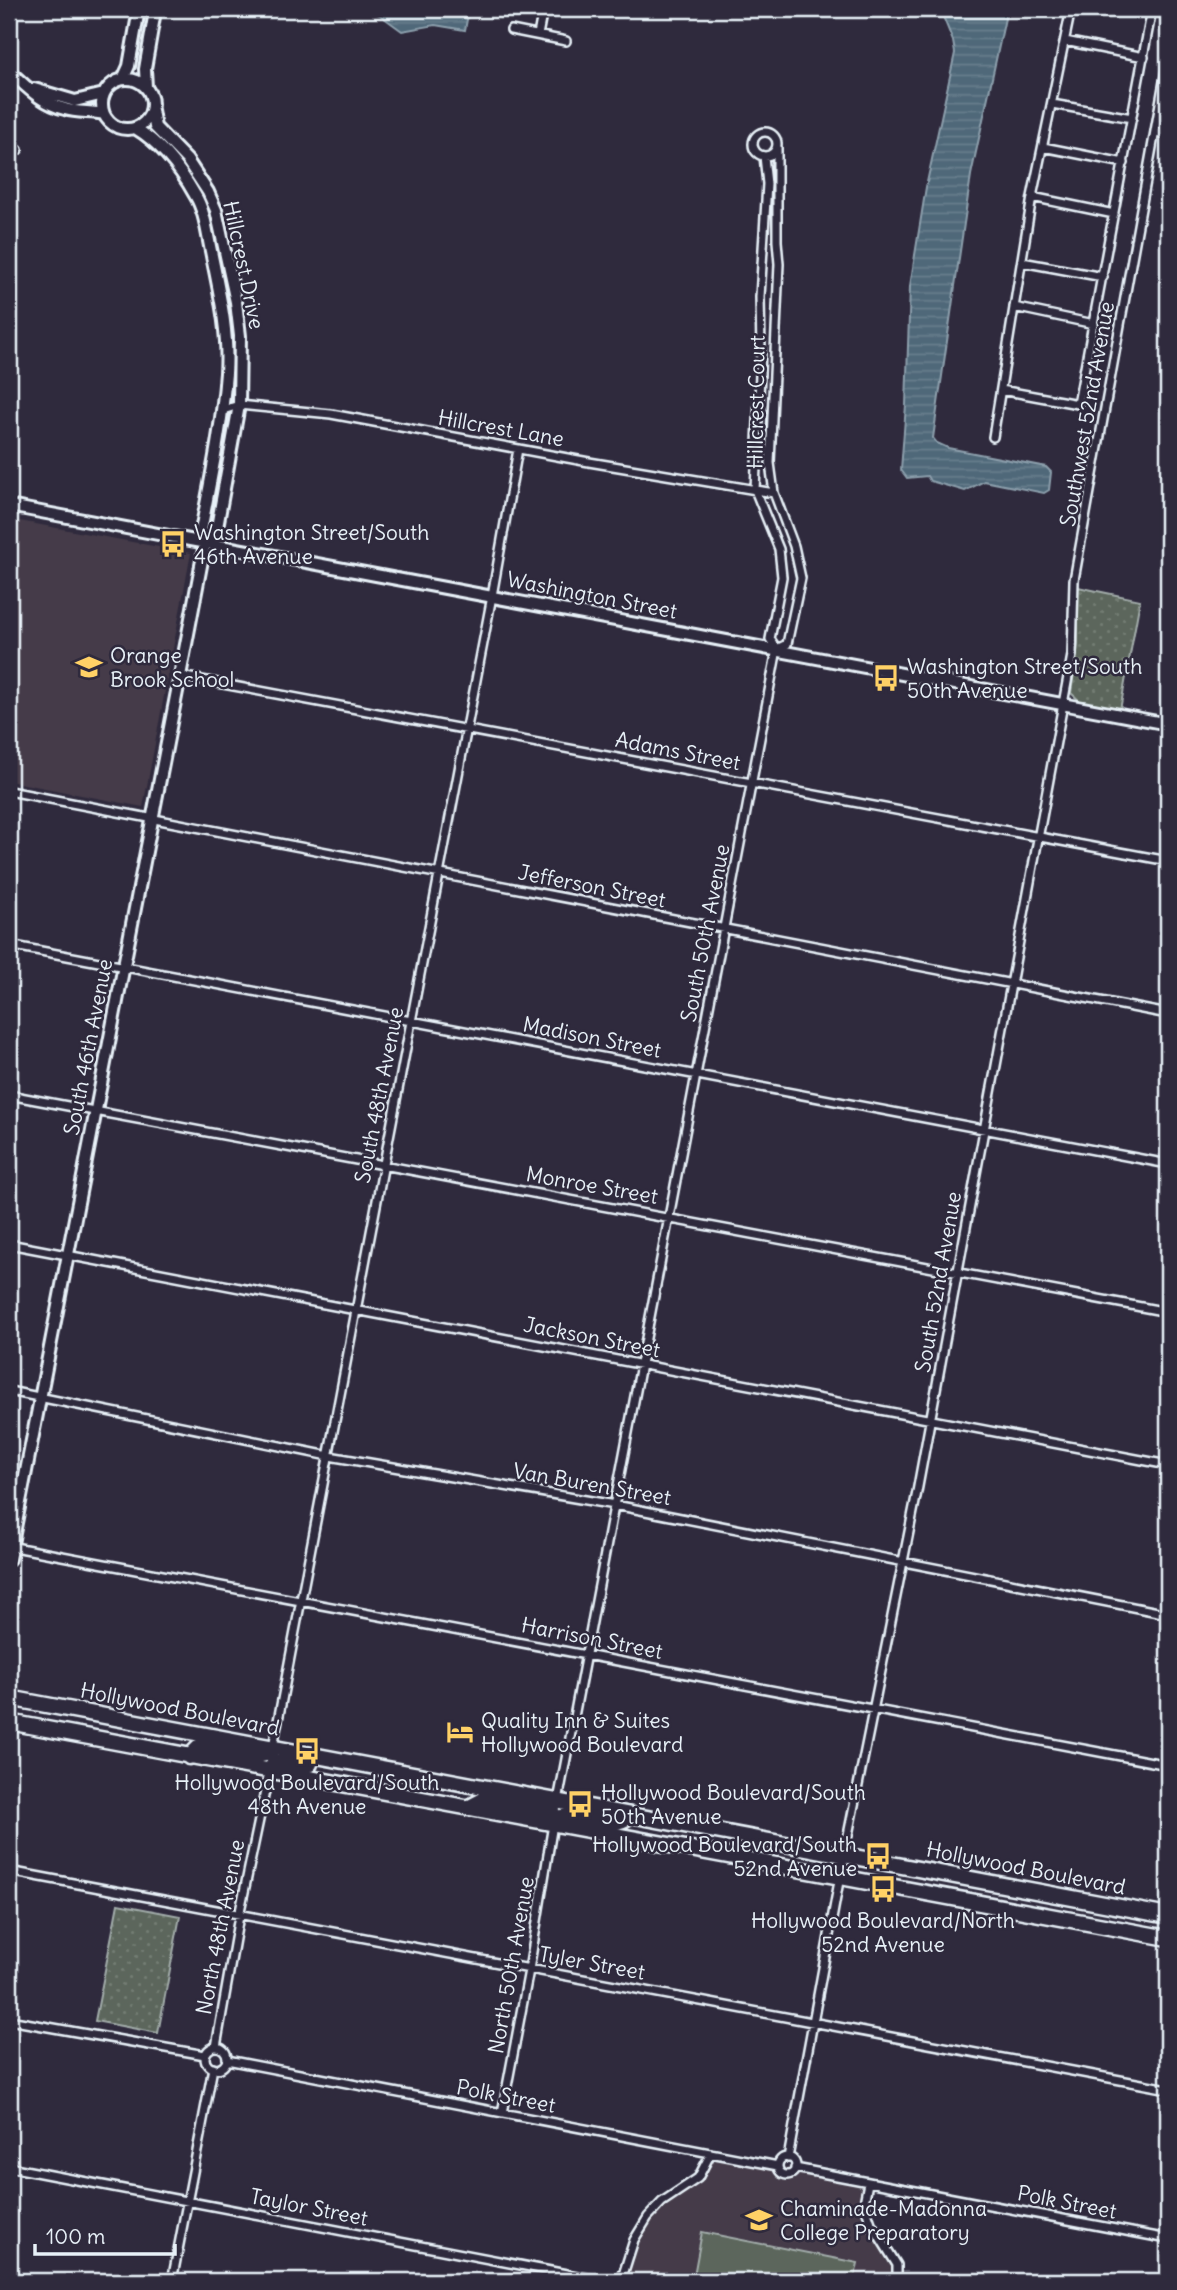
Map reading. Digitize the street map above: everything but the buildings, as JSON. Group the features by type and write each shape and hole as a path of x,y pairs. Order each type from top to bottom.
{"highway":[{"name":"Hollywood Boulevard","path":"9,1698 632,1815 1168,1938"},
{"name":"Hollywood Boulevard","path":"9,1722 554,1824 842,1865 1168,1916"},
{"path":"190,1756 200,1746 253,1757 270,1753 273,1748"},
{"path":"268,1772 273,1765 283,1761 349,1771 362,1765"},
{"path":"468,1808 483,1800 550,1811 558,1801"},
{"path":"554,1824 557,1818 564,1816 573,1815 617,1823 632,1815"}],"street":[{"path":"538,35 543,9"},
{"path":"993,437 1032,197 1071,9"},
{"path":"1001,390 1078,404 1152,9"},
{"path":"104,114 104,94 108,87 122,79 129,66 139,12"},
{"name":"Hillcrest Drive","path":"155,13 145,69 146,87 153,102 155,127 187,160 208,192 216,210 236,302 240,336 239,405"},
{"path":"511,30 566,41"},
{"path":"1065,41 1143,57"},
{"path":"1168,59 1156,132 1168,135"},
{"name":"Hillcrest Drive","path":"9,71 44,102 64,109 104,114 111,124 119,128 135,128 149,136 197,196 219,294 225,338 223,410"},
{"path":"122,79 139,82 146,87"},
{"name":"Hillcrest Drive","path":"25,86 75,101 104,94"},
{"path":"1052,104 1132,118"},
{"path":"135,128 143,124 152,110"},
{"name":"Southwest 52nd Avenue","path":"1063,704 1072,655 1074,580 1156,132"},
{"path":"759,133 771,133 777,146 771,154 764,156 757,153 753,146 754,139 759,133"},
{"name":"Hillcrest Court","path":"764,156 767,184 760,296 761,351 755,490 779,550 782,577 770,639 778,649 787,644 801,578 794,546 774,493 770,463 779,264 777,146"},
{"path":"1043,147 1124,163"},
{"path":"9,148 18,150"},
{"path":"1032,197 1114,214"},
{"path":"1022,262 1103,277"},
{"path":"1014,307 1094,324"},
{"name":"Hillcrest Lane","path":"223,410 239,405 331,414 774,493"},
{"name":"South 46th Avenue","path":"205,542 216,533 239,405"},
{"name":"South 46th Avenue","path":"9,1559 205,542 201,531 223,410"},
{"name":"South 48th Avenue","path":"273,1748 440,874 518,449"},
{"name":"Washington Street","path":"9,506 1168,724"},
{"name":"South 50th Avenue","path":"558,1801 778,649"},
{"name":"Adams Street","path":"180,676 1168,861"},
{"name":"South 52nd Avenue","path":"788,2158 842,1865 931,1419 1063,704"},
{"name":"Jefferson Street","path":"9,791 1168,1014"},
{"name":"Madison Street","path":"9,945 1168,1164"},
{"name":"Monroe Street","path":"9,1095 1168,1312"},
{"name":"Jackson Street","path":"9,1244 1168,1465"},
{"name":"Van Buren Street","path":"9,1391 328,1455 615,1505 1168,1614"},
{"name":"Harrison Street","path":"10,1546 1168,1765"},
{"name":"North 48th Avenue","path":"216,2047 268,1772"},
{"name":"North 50th Avenue","path":"502,2113 554,1824"},
{"name":"Tyler Street","path":"9,1871 529,1970 815,2021 1168,2090"},
{"path":"9,2020 205,2055"},
{"path":"216,2047 224,2051 227,2060 223,2066 213,2068 207,2065 205,2055 209,2049 216,2047"},
{"name":"Polk Street","path":"227,2060 778,2166 781,2173 786,2175 791,2174 795,2168 1168,2239"},
{"path":"172,2281 213,2068"},
{"path":"621,2281 634,2240 648,2217 662,2202 698,2178 710,2153"},
{"path":"778,2166 781,2160 788,2158 794,2161 795,2168"},
{"name":"Taylor Street","path":"9,2167 603,2281"},
{"path":"868,2183 864,2203 871,2223 897,2265 897,2281"}],"shaded area":[{"name":"Orange Brook School","path":"9,519 191,553 143,807 9,781"},
{"name":"Chaminade-Madonna College Preparatory","path":"711,2153 868,2183 864,2203 871,2223 897,2265 897,2281 621,2281 648,2217 698,2178"}],"green space":[{"path":"1078,587 1140,600 1120,710 1081,702 1071,693 1078,645"},
{"path":"118,1904 180,1916 158,2033 95,2021"},
{"path":"702,2232 858,2263 854,2281 693,2281"}],"water":[{"path":"366,9 469,9 465,30 435,25 402,31 380,15"},
{"path":"940,9 1007,9 971,175 933,438 948,448 1046,467 1051,472 1049,490 1044,493 984,481 965,491 930,481 927,476 907,478 901,470 910,286 926,187 955,53"}],"place":[{"name":"Washington Street/South 46th Avenue","path":"173,544"},
{"name":"Orange Brook School","path":"89,667"},
{"name":"Washington Street/South 50th Avenue","path":"886,678"},
{"name":"Quality Inn & Suites Hollywood Boulevard","path":"460,1732"},
{"name":"Hollywood Boulevard/South 48th Avenue","path":"307,1751"},
{"name":"Hollywood Boulevard/South 50th Avenue","path":"580,1804"},
{"name":"Hollywood Boulevard/South 52nd Avenue","path":"878,1856"},
{"name":"Hollywood Boulevard/North 52nd Avenue","path":"883,1889"},
{"name":"Chaminade-Madonna College Preparatory","path":"759,2220"}]}
